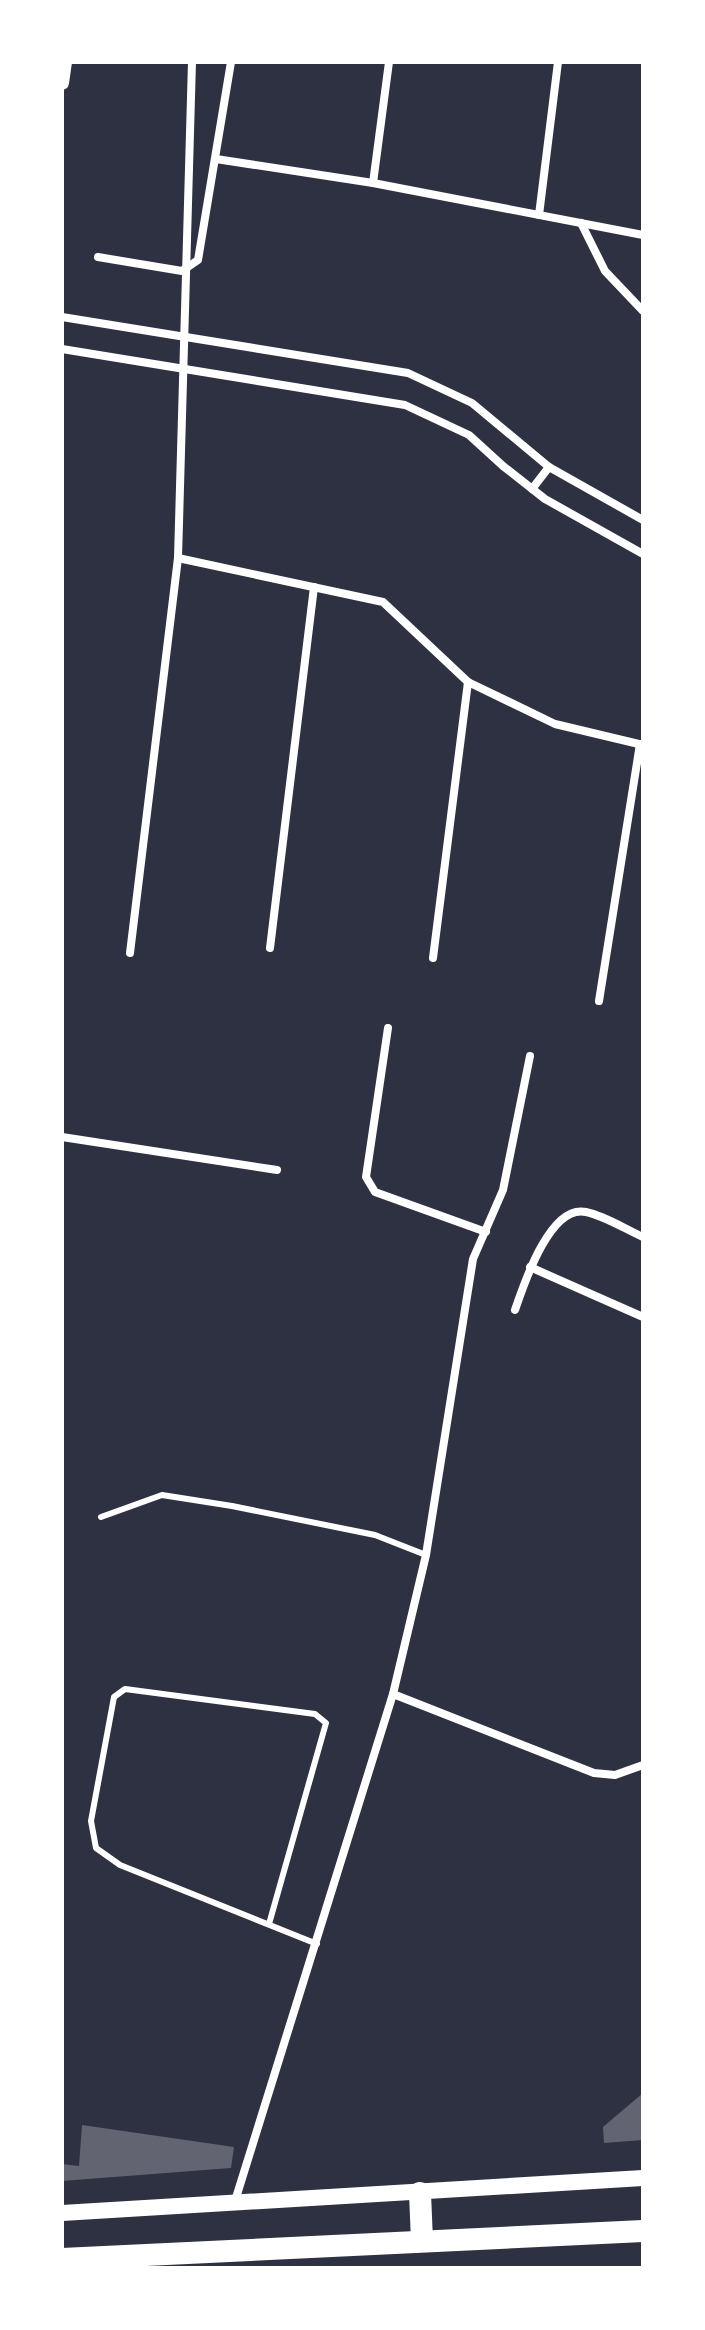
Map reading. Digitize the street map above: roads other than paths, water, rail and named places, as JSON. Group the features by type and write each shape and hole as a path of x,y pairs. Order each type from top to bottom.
{"highway":[{"path":"420,2193 422,2241"},
{"path":"62,2259 643,2231"}],"main road":[{"path":"62,2213 643,2178"}],"street":[{"path":"62,83 65,62"},
{"path":"130,953 178,558 192,62"},
{"path":"98,257 182,271 198,260 231,62"},
{"path":"373,183 389,62"},
{"path":"539,215 558,62"},
{"path":"216,159 373,183 643,235"},
{"path":"581,223 605,271 643,311"},
{"path":"62,317 408,373 472,403 549,467 643,520"},
{"path":"62,349 405,405 469,435 545,499 643,554"},
{"path":"532,489 549,467"},
{"path":"178,558 383,602 468,682 555,724 641,744 599,1001"},
{"path":"270,948 314,587"},
{"path":"433,958 468,682"},
{"path":"388,1028 366,1177 375,1192 486,1232"},
{"path":"235,2201 393,1694 426,1555 473,1259 503,1190 530,1056"},
{"path":"62,1137 277,1170"},
{"path":"515,1310 530,1267 560,1218 572,1212 586,1212 643,1237"},
{"path":"530,1267 643,1317"},
{"path":"393,1694 594,1773 615,1775 643,1765"}],"lane":[{"path":"101,1517 162,1495 375,1535 426,1555"},
{"path":"269,1924 326,1723 315,1714 125,1689 114,1697 91,1821 96,1848 120,1865 317,1944"}]}
